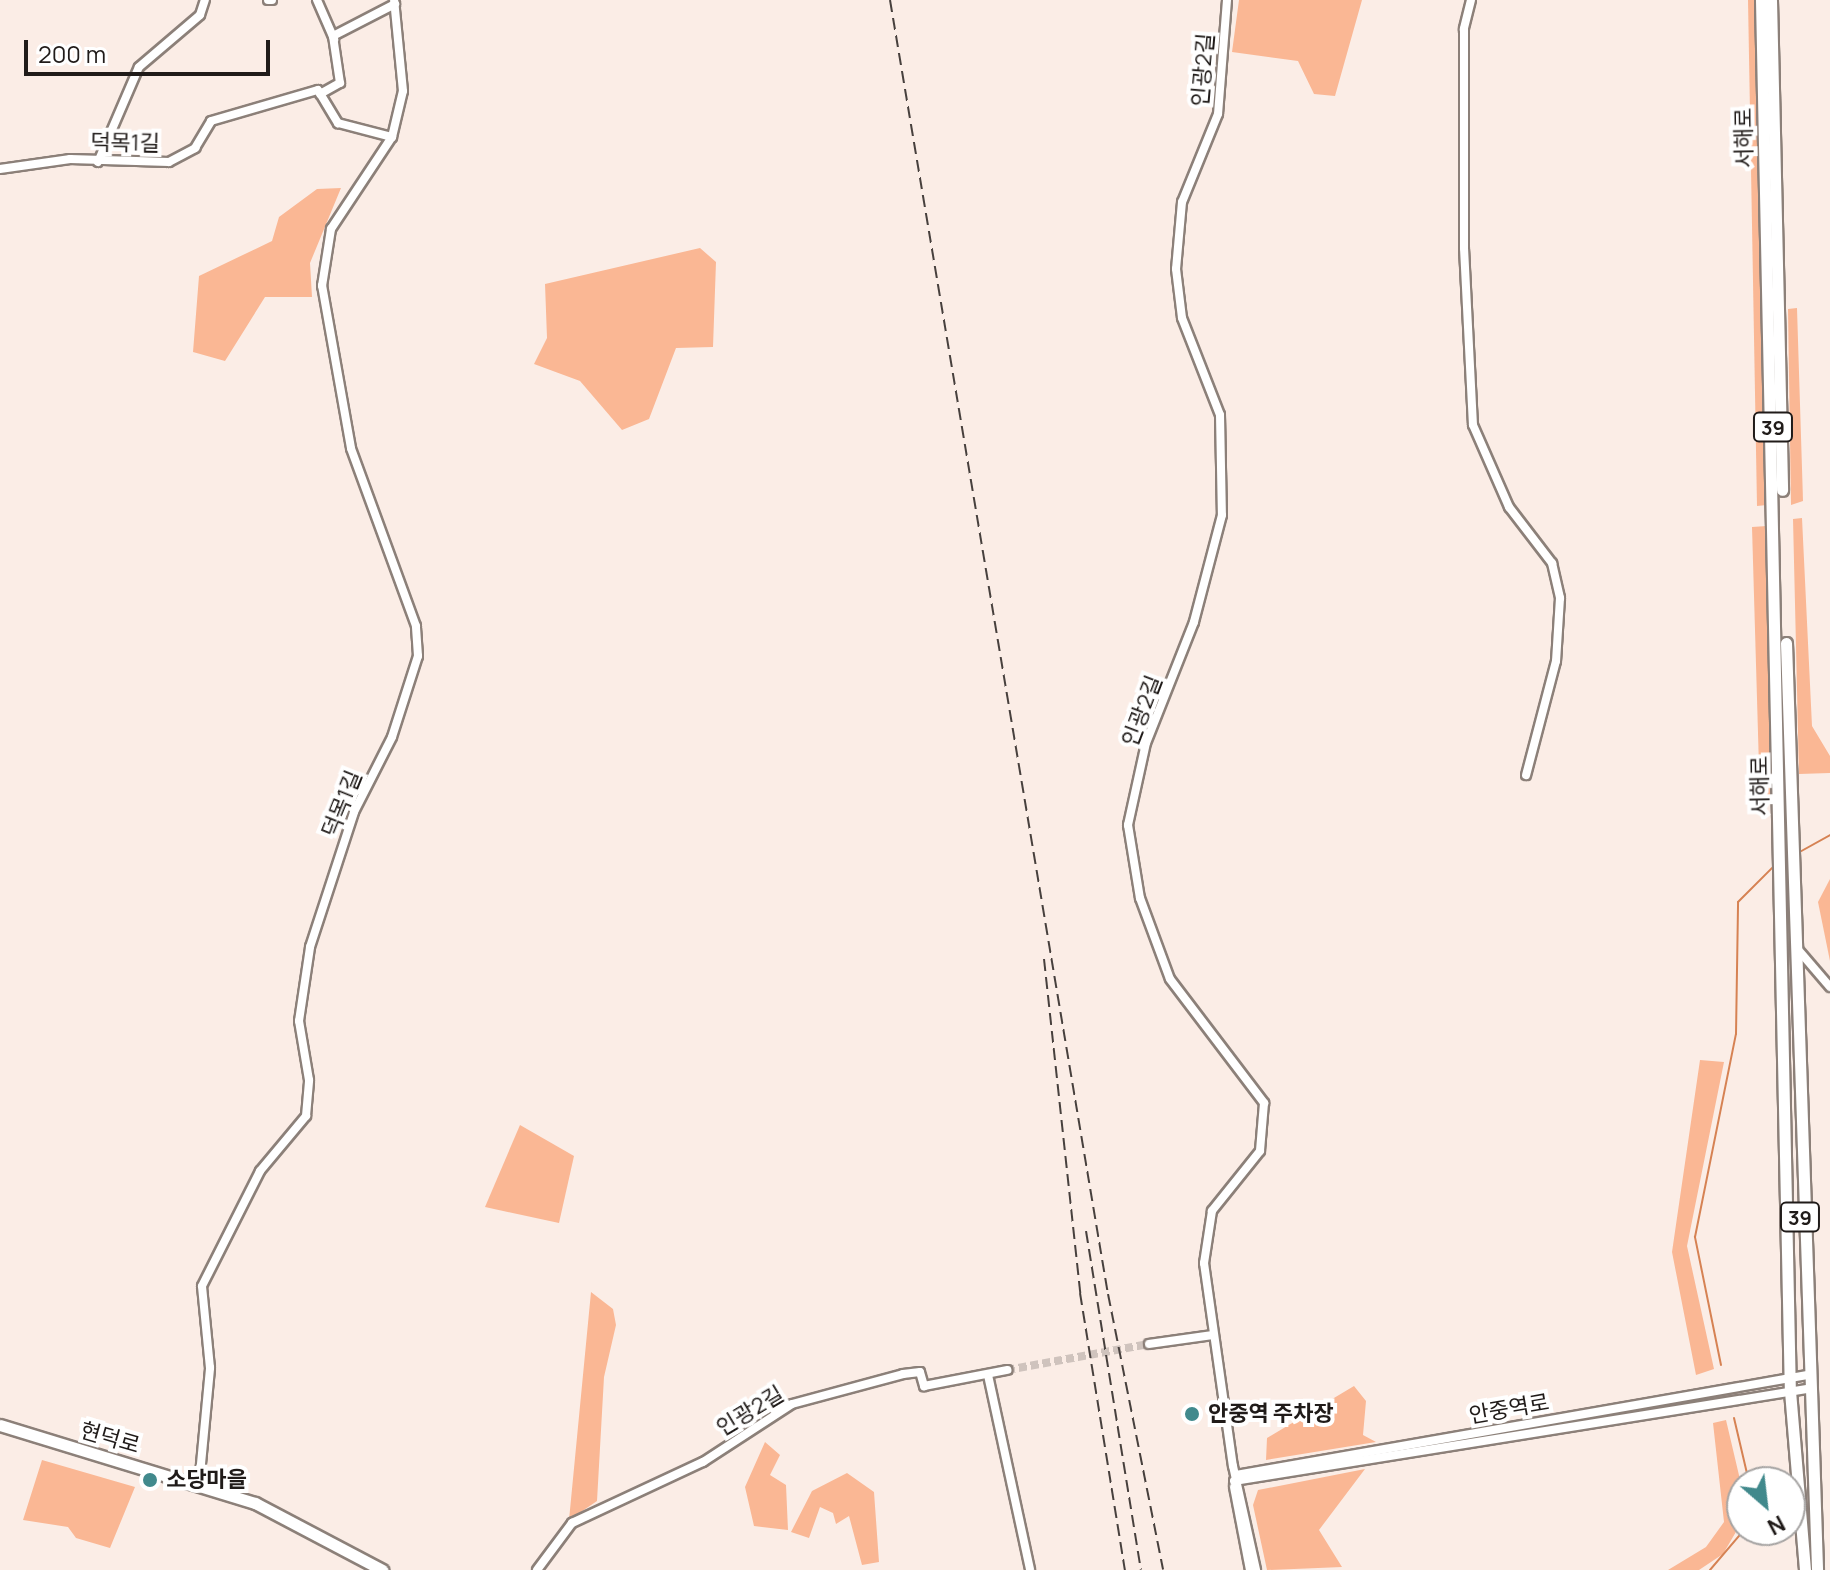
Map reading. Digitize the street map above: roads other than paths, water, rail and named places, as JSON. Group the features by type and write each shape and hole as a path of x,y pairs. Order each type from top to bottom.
{"main road":[{"name":"서해로","path":"1761,0 1786,850 1790,870 1807,1389 1817,1570"},
{"name":"서해로","path":"1771,0 1786,850"},
{"name":"서해로","path":"1790,870 1790,1391 1805,1570"},
{"name":"현덕로","path":"0,1425 199,1485 295,1520 382,1570"}],"street":[{"path":"98,162 139,67 200,15 205,0"},
{"path":"317,0 334,39 340,83 320,94 338,123 392,137"},
{"name":"인광2길","path":"1227,0 1218,114 1182,202 1176,269 1182,318 1220,415 1222,515 1194,622 1146,743 1128,825 1140,898 1170,979 1264,1103 1260,1151 1212,1211 1204,1263 1212,1335 1236,1479"},
{"path":"1471,0 1464,29 1464,248 1473,425 1509,507 1552,563 1560,598 1556,661 1526,775"},
{"name":"덕목1길","path":"199,1485 210,1368 202,1286 260,1171 306,1116 309,1080 299,1021 310,947 354,812 392,737 418,656 416,626 351,448 322,286 335,219 392,137 403,91 394,2 334,39"},
{"name":"덕목1길","path":"0,169 42,160 169,162 195,148 211,121 264,102 320,94"},
{"path":"1800,952 1830,987"},
{"path":"1149,1344 1212,1335"},
{"name":"인광2길","path":"537,1570 572,1523 703,1462 792,1404 903,1374 920,1372 924,1386 1007,1370"},
{"path":"988,1375 1030,1570"},
{"name":"안중역로","path":"1236,1479 1807,1375"},
{"path":"1236,1479 1807,1389"},
{"path":"1236,1479 1250,1570"},
{"path":"1236,1479 1256,1570"}],"waterway":[{"path":"1796,854 1830,835"},
{"path":"1721,1365 1695,1237 1736,1034 1738,902 1773,867"},
{"path":"1734,1418 1745,1466"},
{"path":"1710,1570 1730,1546"}],"tunnel":[{"path":"1007,1370 1149,1344"}],"railway":[{"path":"890,0 1108,1294 1163,1570"},
{"path":"1044,959 1080,1293 1125,1570"},
{"path":"1086,1231 1141,1570"}],"place":[{"name":"안중역 주차장","path":"1192,1414"},
{"name":"소당마을","path":"150,1480"}]}
